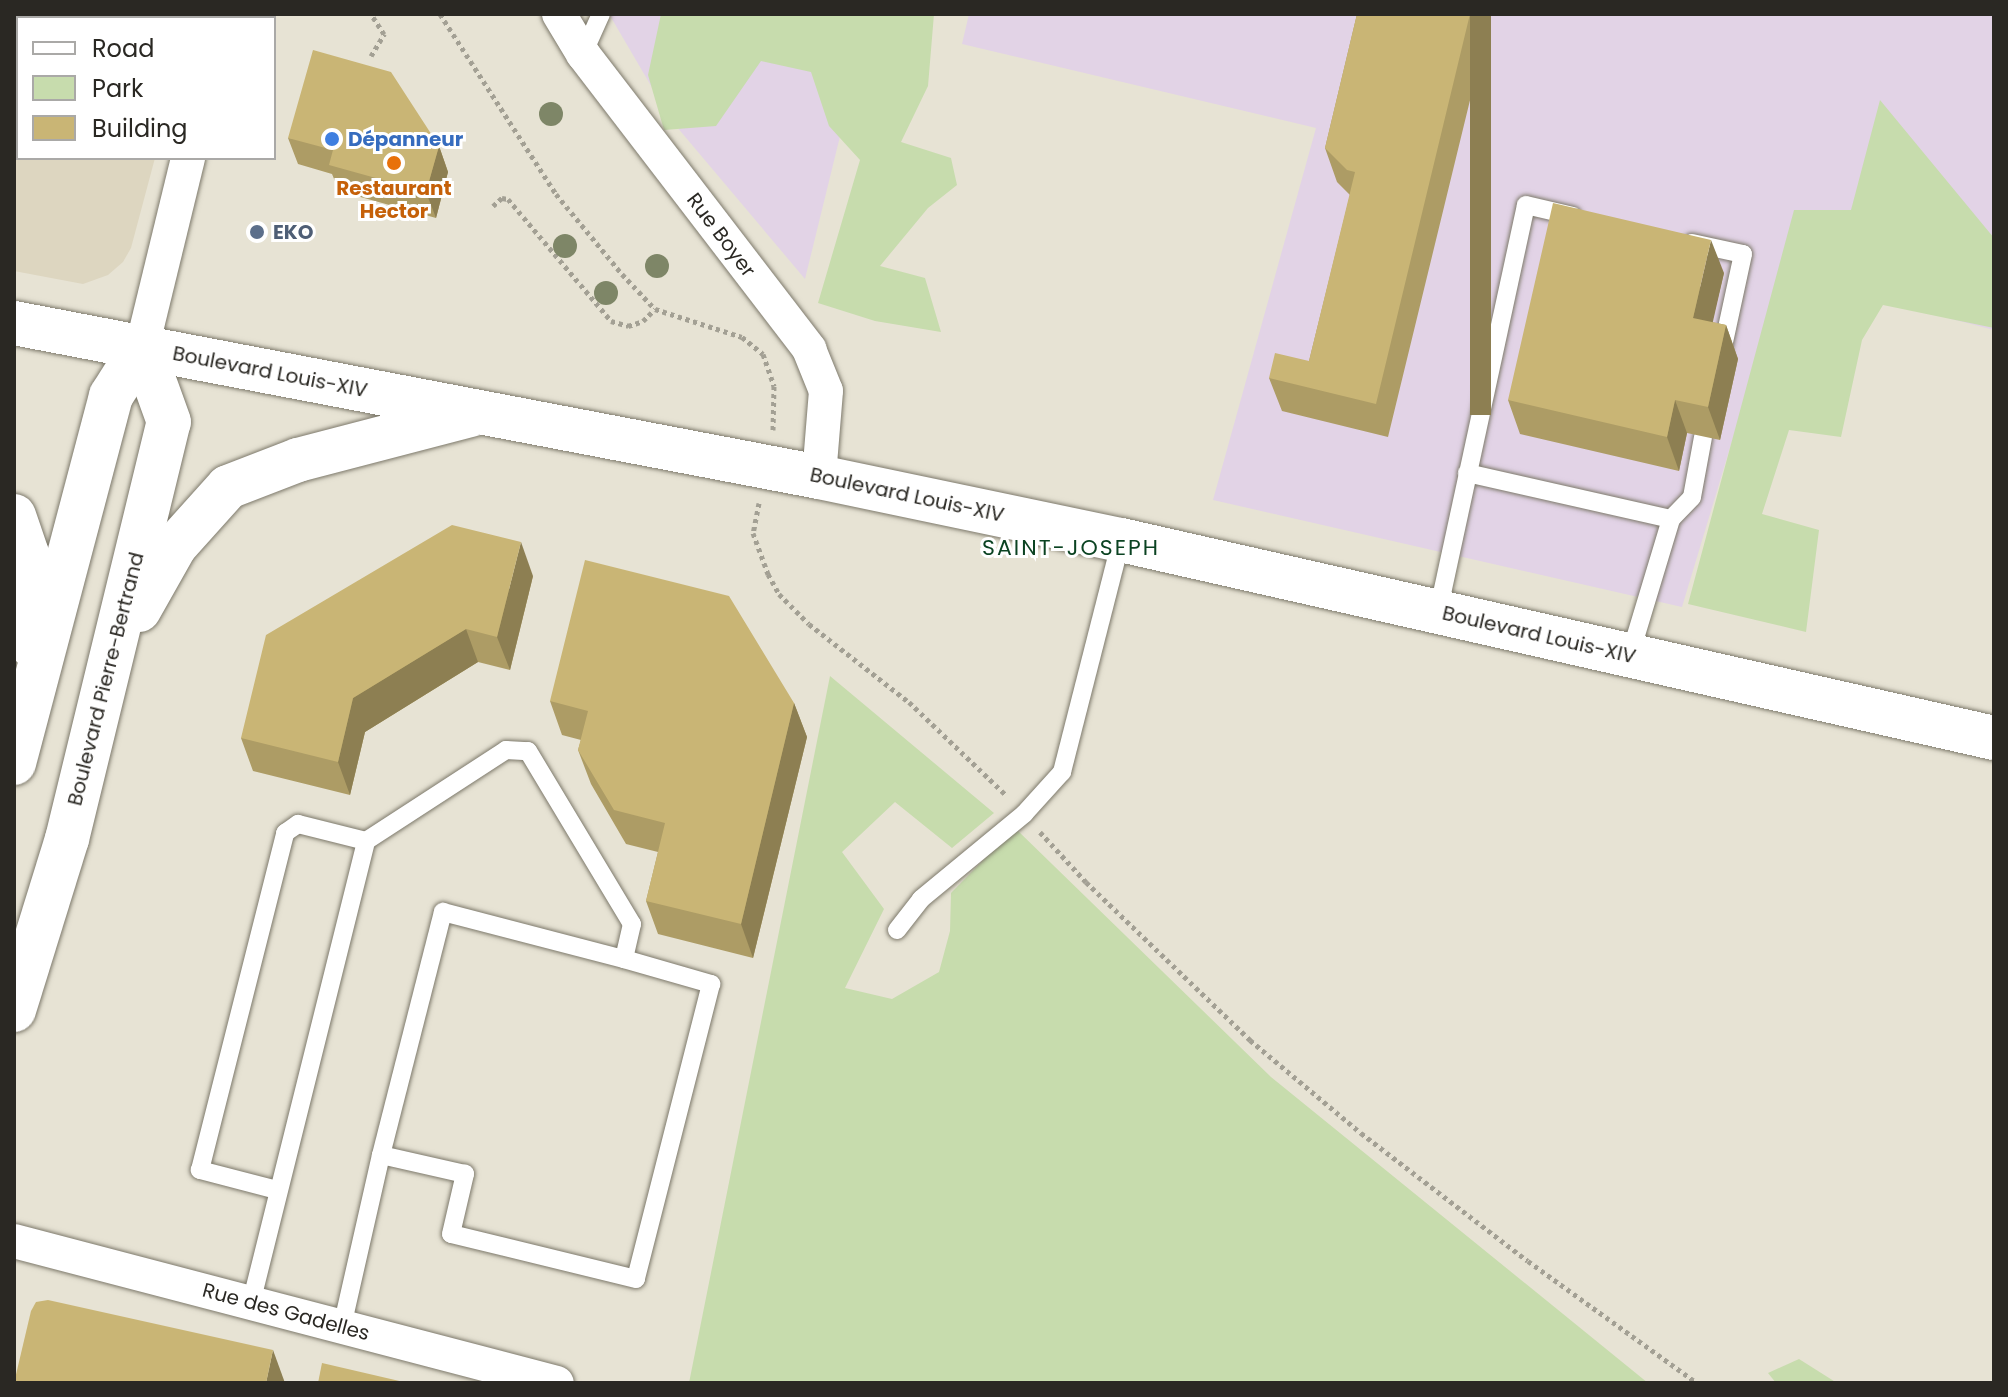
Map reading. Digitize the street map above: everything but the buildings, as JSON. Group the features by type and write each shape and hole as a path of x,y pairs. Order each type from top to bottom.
{"main road":[{"name":"Boulevard Louis-XIV","path":"14,323 819,477 1121,540 1994,738"},
{"name":"Boulevard Pierre-Bertrand","path":"14,1010 67,839 169,422 142,347"},
{"path":"14,763 111,396 142,347"},
{"path":"110,665 175,546 228,487 298,460 483,412"},
{"path":"14,516 27,554 35,685"}],"street":[{"name":"Rue Boyer","path":"559,14 583,54 809,349 826,391 819,477"},
{"path":"142,347 188,160"},
{"name":"Rue des Gadelles","path":"14,1241 557,1383"}],"lane":[{"path":"583,54 601,14"},
{"path":"1438,612 1526,205 1588,219"},
{"path":"1681,240 1743,254 1721,355"},
{"path":"1630,656 1671,519 1692,497 1703,437"},
{"path":"1467,473 1671,519"},
{"path":"897,930 921,899 1024,814 1062,772 1121,540"},
{"path":"251,1303 366,841 506,750 528,751 632,924 624,959"},
{"path":"277,1190 200,1170 285,833 298,824 366,841"},
{"path":"342,1327 381,1155 443,912 711,984 636,1279 451,1234 465,1174 381,1155"}],"path":[{"path":"371,14 384,34 371,56"},
{"path":"440,14 556,194 655,309 742,337 763,354 774,386 774,424"},
{"path":"493,206 502,198 508,199 611,321 628,326 643,321 655,309"},
{"path":"758,509 753,533 779,594 809,624 909,702 975,762 1097,892 1261,1049 1361,1133 1528,1261 1697,1383"}],"shaded area":[{"path":"14,14 192,14 16,16 16,160 154,160 131,248 123,262 108,275 83,284 14,271"},
{"path":"609,14 870,14 805,279 671,120"},
{"path":"969,14 1994,14 1994,330 1782,275 1682,607 1213,500 1316,128 962,44"}],"green space":[{"path":"661,14 934,14 928,86 901,142 951,158 957,185 928,208 880,266 925,278 941,332 875,321 818,303 860,160 829,126 811,72 761,61 716,126 664,130 648,75"},
{"path":"1880,100 1994,238 1994,328 1883,305 1862,340 1841,437 1789,430 1762,514 1819,530 1806,632 1688,604 1794,210 1851,210"},
{"path":"830,676 994,813 952,848 895,802 842,852 884,909 845,988 892,999 939,972 950,931 951,893 1015,828 1271,1077 1648,1383 689,1383"},
{"path":"1799,1359 1837,1383 1776,1383 1768,1373"}],"place":[{"name":"Dépanneur","path":"332,139"},
{"name":"Restaurant Hector","path":"394,163"},
{"name":"EKO","path":"257,232"}],"district":[{"name":"SAINT-JOSEPH","path":"1071,548"}]}
